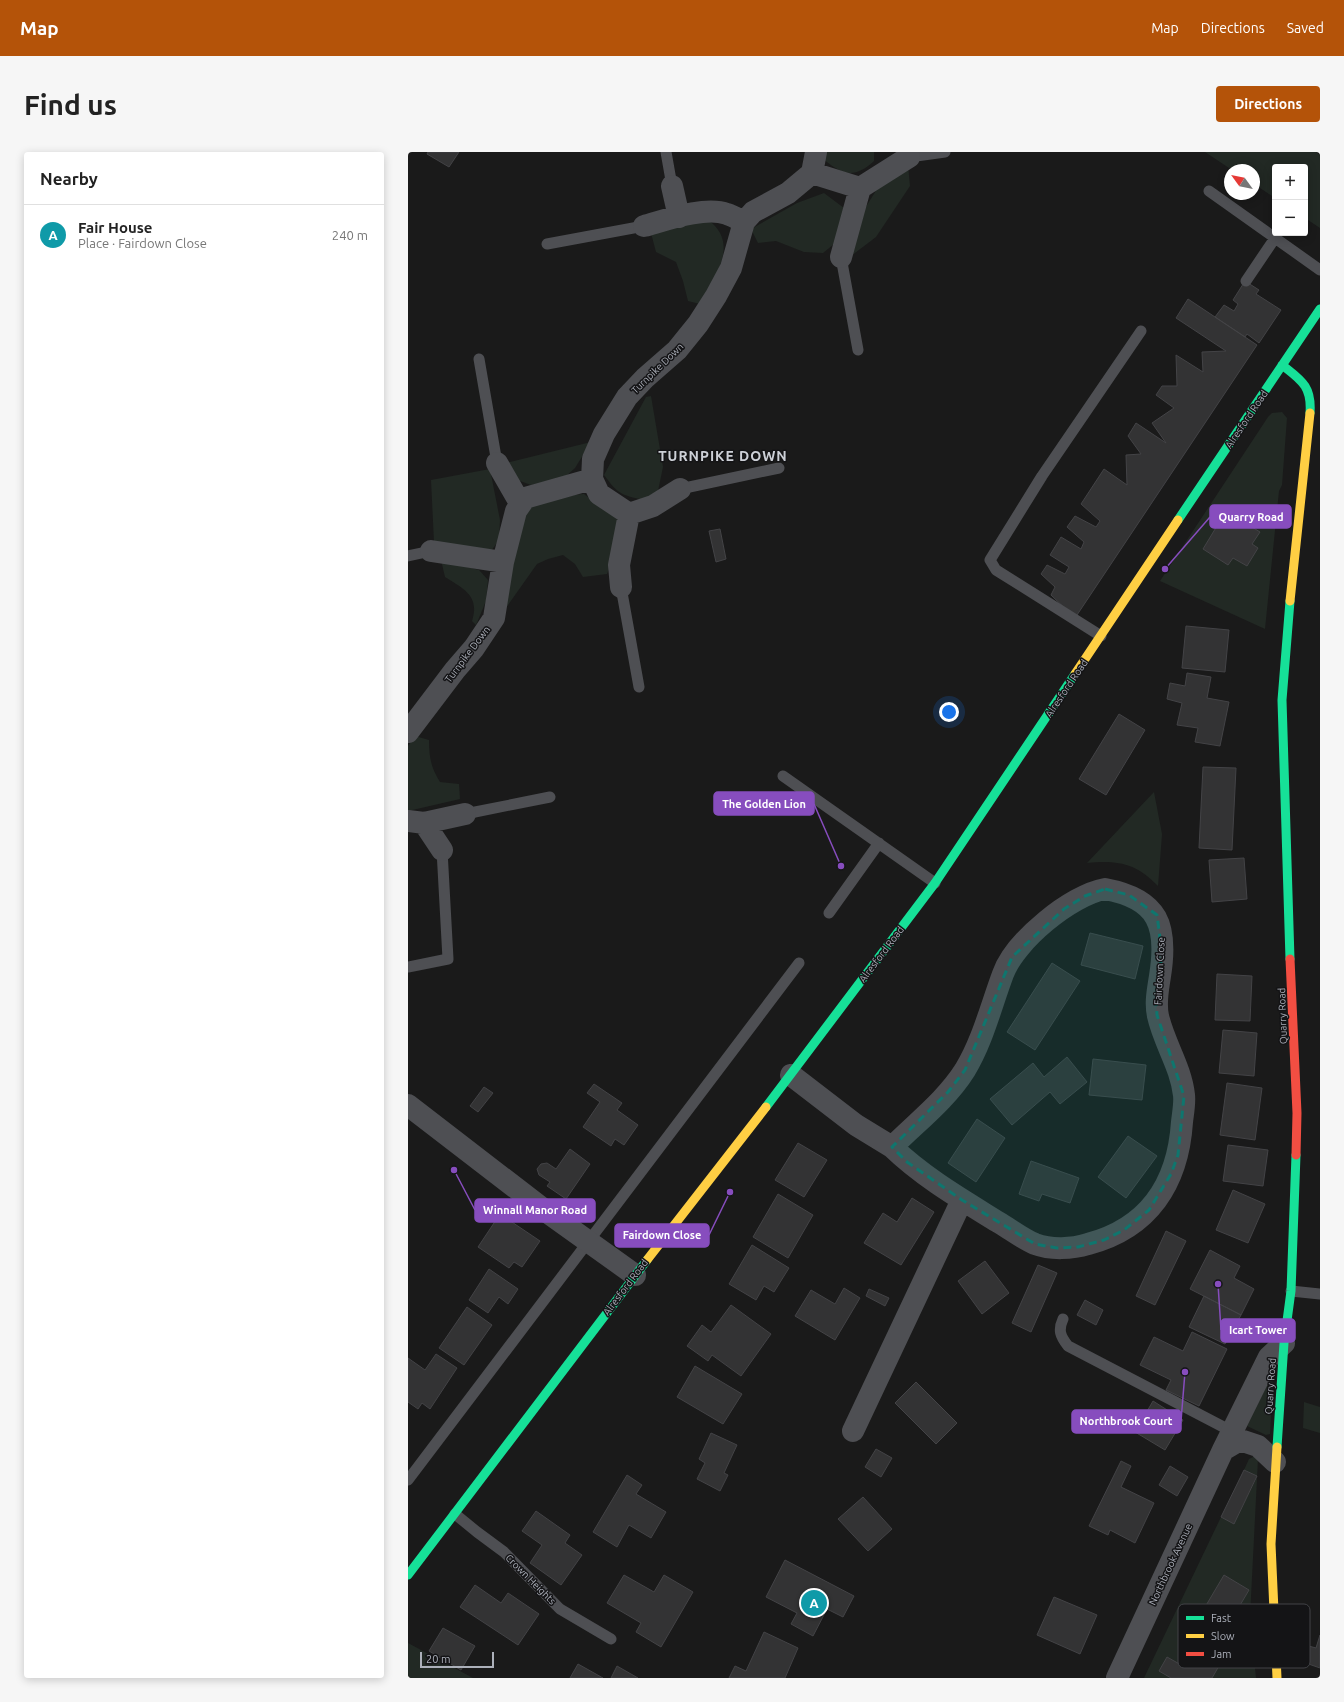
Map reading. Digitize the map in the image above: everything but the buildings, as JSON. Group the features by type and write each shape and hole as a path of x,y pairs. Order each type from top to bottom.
{"main road":[{"name":"Alresford Road","path":"408,1575 635,1275 791,1075 935,883 1320,309"},
{"name":"Quarry Road","path":"1274,1604 1271,1544 1275,1462 1284,1343 1291,1291 1297,1113 1288,905 1282,700 1289,606 1311,402 1305,384 1282,365"},
{"name":"Quarry Road","path":"1277,1668 1277,1678"}],"street":[{"path":"841,257 860,188 909,157"},
{"path":"644,226 679,217 711,212 726,213 744,222 754,212 788,193 814,162 860,188"},
{"path":"672,186 679,217"},
{"name":"Turnpike Down","path":"592,479 593,459 604,434 627,397 645,378 677,350 698,324 716,296 731,268 744,222"},
{"path":"497,463 520,504 525,498 592,479 599,494 629,514"},
{"path":"629,514 653,506 680,489"},
{"name":"Turnpike Down","path":"408,732 455,670 474,648 494,618 503,562 516,511 520,504"},
{"path":"621,587 619,565 629,514"},
{"path":"431,551 503,562"},
{"path":"416,822 465,814"},
{"path":"416,822 442,850"},
{"name":"Fairdown Close","path":"791,1075 856,1125 892,1147 907,1162 962,1200 1035,1244 1057,1248 1071,1248 1104,1240 1140,1220 1161,1192 1171,1174 1178,1155 1184,1096 1179,1072 1157,1015 1156,997 1160,975 1161,933 1157,915 1145,904 1129,895 1105,889 1096,891 1064,909 1026,941 1012,957 1003,973 987,1022 965,1070 938,1104 892,1147"},
{"path":"408,1105 588,1242 635,1275"},
{"path":"853,1431 962,1200"},
{"name":"Northbrook Avenue","path":"1117,1678 1269,1357 1284,1343"},
{"path":"1228,1441 1240,1440 1258,1446 1275,1462"}],"lane":[{"path":"666,152 672,186"},
{"path":"909,157 945,152"},
{"path":"1209,191 1320,270"},
{"path":"547,244 644,226"},
{"path":"1246,281 1275,238"},
{"path":"841,257 858,350"},
{"path":"1101,636 996,570 990,560 1042,476 1141,331"},
{"path":"479,359 497,463"},
{"path":"680,489 779,468"},
{"path":"408,556 431,551"},
{"path":"621,587 639,687"},
{"path":"783,776 935,883"},
{"path":"465,814 550,797"},
{"path":"829,913 879,843"},
{"path":"408,967 448,959 442,850"},
{"path":"408,1480 799,962"},
{"path":"1291,1291 1320,1294"},
{"path":"1063,1319 1059,1327 1061,1338 1068,1346 1228,1441"},
{"name":"Crown Heights","path":"455,1514 504,1552 560,1609 611,1639"}],"highlighted area":[{"path":"1105,889 1129,895 1157,915 1162,953 1156,997 1157,1015 1184,1096 1178,1155 1171,1174 1149,1210 1124,1230 1104,1240 1078,1247 1057,1248 1035,1244 962,1200 907,1162 892,1147 948,1092 965,1070 1012,957 1064,909 1085,896"}],"shaded area":[{"path":"824,152 874,152 874,161 861,171 855,173 843,172 824,160"},
{"path":"1205,152 1316,152 1320,155 1320,228 1308,220 1308,164 1272,164 1272,196 1260,188 1260,164 1224,165"},
{"path":"908,165 910,186 876,237 851,256 862,213 882,181"},
{"path":"824,193 844,208 834,244 823,253 804,252 776,241 758,243 751,229 797,203"},
{"path":"707,219 717,228 722,239 724,249 718,272 700,304 688,301 676,262 656,252 651,233"},
{"path":"651,396 663,467 658,491 644,500 630,497 621,493 604,475 646,397"},
{"path":"1282,412 1287,418 1282,485 1279,491 1265,629 1160,581 1268,417 1272,413"},
{"path":"591,442 575,468 564,478 531,485 512,478 506,463"},
{"path":"490,469 500,520 499,540 491,551 434,542 431,480"},
{"path":"584,494 622,523 619,542 607,574 583,577 575,564 563,555 548,559 537,564 501,615 523,512 529,507 552,498"},
{"path":"441,560 479,570 488,580 486,601 476,625 472,621 474,605 472,599 469,594 458,585 445,577"},
{"path":"415,736 429,740 429,752 434,772 440,782 459,784 460,799 408,811 408,746"},
{"path":"1154,792 1162,834 1158,886 1142,872 1126,865 1108,862 1087,863"},
{"path":"1273,1372 1270,1434 1266,1435 1247,1426"},
{"path":"1304,1402 1320,1407 1320,1433 1303,1428"},
{"path":"1255,1456 1258,1459 1251,1604 1179,1604 1221,1517 1234,1523 1257,1477 1244,1470 1249,1459"},
{"path":"1178,1607 1178,1668 1255,1668 1256,1678 1144,1678"},
{"path":"408,1643 473,1678 408,1678"}],"traffic: fast":[{"path":"1178,520 1320,309"},
{"path":"1282,365 1304,384 1309,396 1310,413"},
{"path":"1290,601 1282,700 1290,959"},
{"path":"766,1107 935,883 1075,674"},
{"path":"1277,1447 1284,1343 1291,1291 1296,1155"},
{"path":"408,1575 647,1260"}],"traffic: slow":[{"path":"1290,601 1310,413"},
{"path":"1075,674 1178,520"},
{"path":"647,1260 766,1107"},
{"path":"1274,1604 1271,1544 1277,1447"},
{"path":"1277,1668 1277,1678"}],"traffic: jam":[{"path":"1290,959 1297,1113 1296,1155"}],"place":[{"name":"Quarry Road","path":"1165,569"},
{"name":"The Golden Lion","path":"841,866"},
{"name":"Winnall Manor Road","path":"454,1170"},
{"name":"Fairdown Close","path":"730,1192"},
{"name":"Icart Tower","path":"1218,1284"},
{"name":"Northbrook Court","path":"1185,1372"},
{"name":"Fair House","path":"814,1603"}],"district":[{"name":"TURNPIKE DOWN","path":"723,456"}]}
